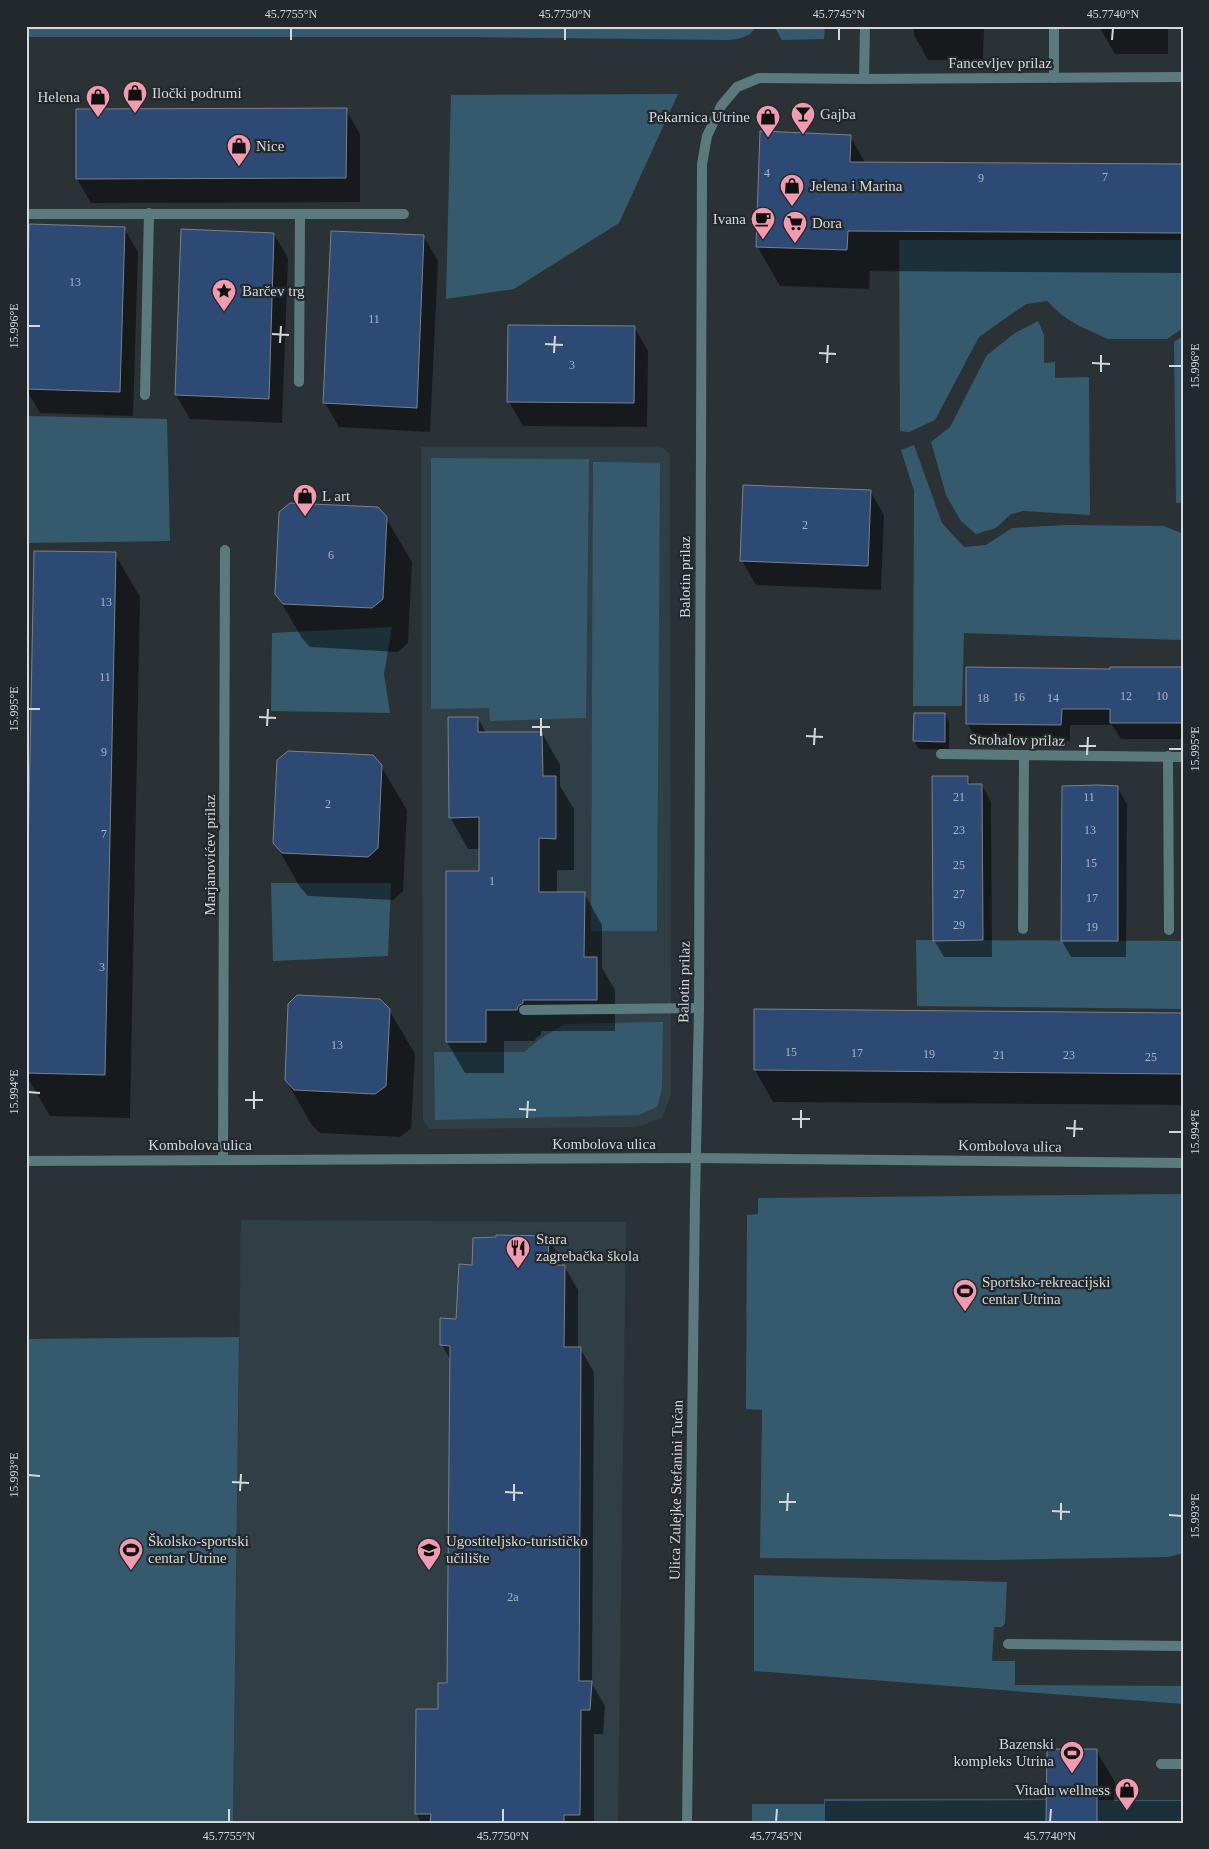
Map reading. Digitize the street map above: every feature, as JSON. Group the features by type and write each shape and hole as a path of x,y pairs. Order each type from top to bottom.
{"street":[{"path":"864,79 865,26"},
{"path":"1054,26 1054,78"},
{"name":"Fancevljev prilaz","path":"816,78 1183,77"},
{"name":"Balotin prilaz","path":"696,1158 699,1008 702,164 707,136 721,106 737,87 759,78 816,78"},
{"path":"144,395 149,213"},
{"path":"26,214 404,214"},
{"path":"299,382 300,214"},
{"name":"Marjanovićev prilaz","path":"224,1160 225,550"},
{"name":"Strohalov prilaz","path":"941,754 1183,757"},
{"path":"1023,929 1024,755"},
{"path":"1168,756 1169,930"},
{"path":"524,1010 699,1008"},
{"name":"Kombolova ulica","path":"26,1161 696,1158 1183,1163"},
{"name":"Ulica Zulejke Stefanini Tućan","path":"687,1823 696,1158"},
{"path":"1008,1644 1183,1646"},
{"path":"1161,1764 1183,1764"}],"shaded area":[{"path":"26,26 756,26 748,35 729,40 467,37 26,37"},
{"path":"774,26 825,26 824,39 782,40"},
{"path":"678,94 619,223 514,289 446,299 451,95"},
{"path":"899,240 1183,240 1183,328 1167,339 1108,339 1079,326 1063,316 1047,301 1026,304 979,337 935,420 909,432 900,431"},
{"path":"1038,321 1044,335 1044,363 1055,362 1055,378 1089,377 1090,515 1023,511 1011,514 996,528 976,534 961,521 946,495 931,442 950,427 987,355 1015,333"},
{"path":"1183,336 1183,502 1176,503 1174,342"},
{"path":"26,416 167,419 170,541 26,543"},
{"path":"914,445 942,523 964,547 986,545 1012,528 1066,525 1164,526 1183,534 1183,640 964,633 962,706 913,706 914,491 901,450"},
{"path":"421,447 662,447 670,454 671,1094 662,1118 637,1127 429,1129 423,1120"},
{"path":"431,458 589,459 586,718 490,721 489,708 431,709"},
{"path":"593,462 660,463 657,931 591,931"},
{"path":"392,627 384,674 390,713 271,711 272,633"},
{"path":"271,883 391,883 388,956 273,961"},
{"path":"916,940 1183,941 1183,1009 917,1006"},
{"path":"663,1022 662,1089 657,1107 639,1115 435,1120 434,1052 524,1052 540,1039 565,1024"},
{"name":"Sportsko-rekreacijski centar Utrina","path":"1183,1194 1183,1553 1168,1557 994,1560 760,1558 762,1410 746,1409 747,1215 758,1214 758,1198"},
{"name":"Ugostiteljsko-turističko učilište","path":"241,1220 626,1222 618,1823 233,1823"},
{"name":"Školsko-sportski centar Utrine","path":"239,1337 233,1823 26,1823 26,1339"},
{"path":"754,1575 1007,1582 1005,1623 1002,1627 994,1627 992,1661 1015,1661 1015,1685 1183,1686 1183,1704 754,1671"},
{"name":"Bazenski kompleks Utrina","path":"1047,1749 1097,1749 1097,1800 1183,1800 1183,1823 752,1823 752,1804 824,1804 824,1799 1046,1799"}],"building":[{"path":"347,108 346,178 76,179 76,109"},
{"path":"760,131 851,135 850,162 1183,164 1183,233 848,231 847,250 756,247"},
{"path":"29,224 125,227 120,392 26,389"},
{"path":"181,229 274,233 269,399 175,395"},
{"path":"331,231 424,235 417,408 323,403"},
{"path":"508,325 635,326 634,403 507,402"},
{"path":"743,485 871,490 868,566 740,561"},
{"path":"290,503 378,507 387,517 383,599 372,608 283,604 275,594 279,512"},
{"path":"34,551 116,552 105,1075 26,1073 26,958"},
{"path":"966,667 1110,669 1110,667 1183,667 1183,723 1110,723 1110,709 1062,709 1061,725 966,724"},
{"path":"914,713 945,713 945,742 913,741"},
{"path":"448,717 478,717 478,732 542,732 543,776 556,776 556,839 539,838 539,892 585,892 584,957 597,957 597,1000 523,1000 523,1003 518,1006 517,1010 486,1010 486,1042 446,1042 446,871 479,871 479,817 449,818"},
{"path":"288,751 373,755 382,765 378,848 368,857 282,853 273,843 277,760"},
{"path":"932,776 968,776 968,784 982,784 983,940 933,941"},
{"path":"1062,786 1118,786 1118,941 1061,941"},
{"path":"297,995 380,999 390,1009 386,1086 375,1094 294,1090 285,1080 288,1004"},
{"path":"754,1009 1183,1013 1183,1074 754,1070"},
{"path":"496,1235 548,1236 549,1265 565,1265 564,1347 581,1347 579,1681 592,1681 590,1710 581,1710 580,1815 564,1815 564,1823 430,1823 431,1814 415,1814 416,1709 438,1709 438,1683 447,1683 450,1346 440,1345 440,1318 456,1319 459,1264 472,1265 473,1238 496,1237"},
{"path":"1047,1749 1097,1749 1097,1823 1046,1823"}],"place":[{"name":"Iločki podrumi","path":"135,114"},
{"name":"Helena","path":"98,118"},
{"name":"Gajba","path":"803,135"},
{"name":"Pekarnica Utrine","path":"768,138"},
{"name":"Nice","path":"239,167"},
{"name":"Jelena i Marina","path":"792,207"},
{"name":"Ivana","path":"763,240"},
{"name":"Dora","path":"795,244"},
{"name":"Barčev trg","path":"224,312"},
{"name":"L art","path":"305,517"},
{"name":"Stara zagrebačka škola","path":"518,1269"},
{"name":"Sportsko-rekreacijski centar Utrina","path":"965,1312"},
{"name":"Školsko-sportski centar Utrine","path":"131,1571"},
{"name":"Ugostiteljsko-turističko učilište","path":"429,1571"},
{"name":"Bazenski kompleks Utrina","path":"1072,1774"},
{"name":"Vitadu wellness","path":"1127,1811"}]}
